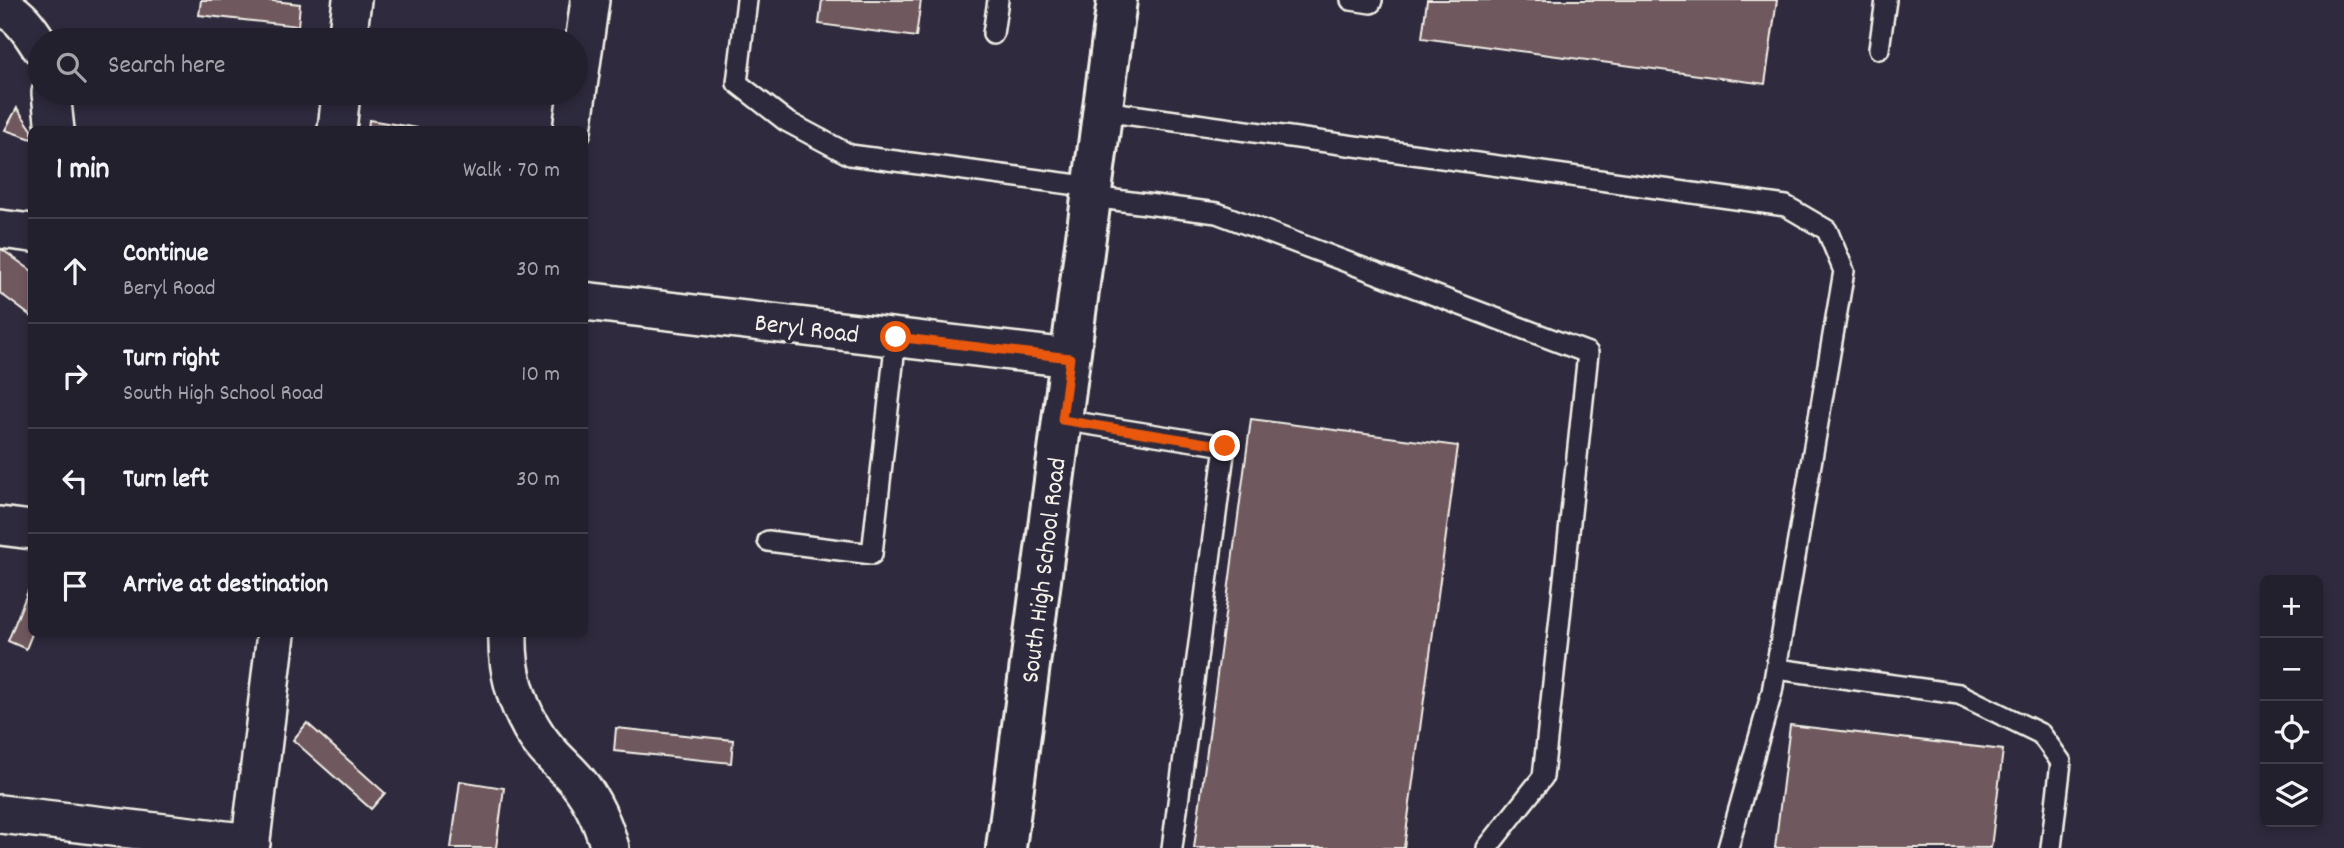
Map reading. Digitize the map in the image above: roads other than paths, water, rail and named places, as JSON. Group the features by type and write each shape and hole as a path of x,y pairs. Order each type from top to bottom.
{"street":[{"path":"349,28 352,0"},
{"path":"586,28 590,0"},
{"name":"South High School Road","path":"1006,848 1117,0"},
{"path":"0,6 9,9 29,28"},
{"path":"52,105 55,126"},
{"path":"337,126 340,105"},
{"path":"573,126 575,105"},
{"path":"0,229 28,232"},
{"name":"Beryl Road","path":"588,301 1070,358"},
{"path":"0,526 28,530"},
{"path":"0,814 250,845 276,637"},
{"path":"508,637 511,673 524,713 539,739 578,783 594,807 610,848"}],"lane":[{"path":"747,0 737,83 796,127 850,155 1217,213 1588,353 1543,777 1487,848"},
{"path":"993,34 998,0"},
{"path":"1351,0 1371,3 1372,0"},
{"path":"1879,49 1886,0"},
{"path":"1103,111 1786,206 1827,230 1844,271 1777,669 1728,848"},
{"path":"768,541 872,554 896,337"},
{"path":"1062,420 1225,446 1172,848"},
{"path":"1777,669 1959,694 2040,734 2061,762 2050,848"}]}
